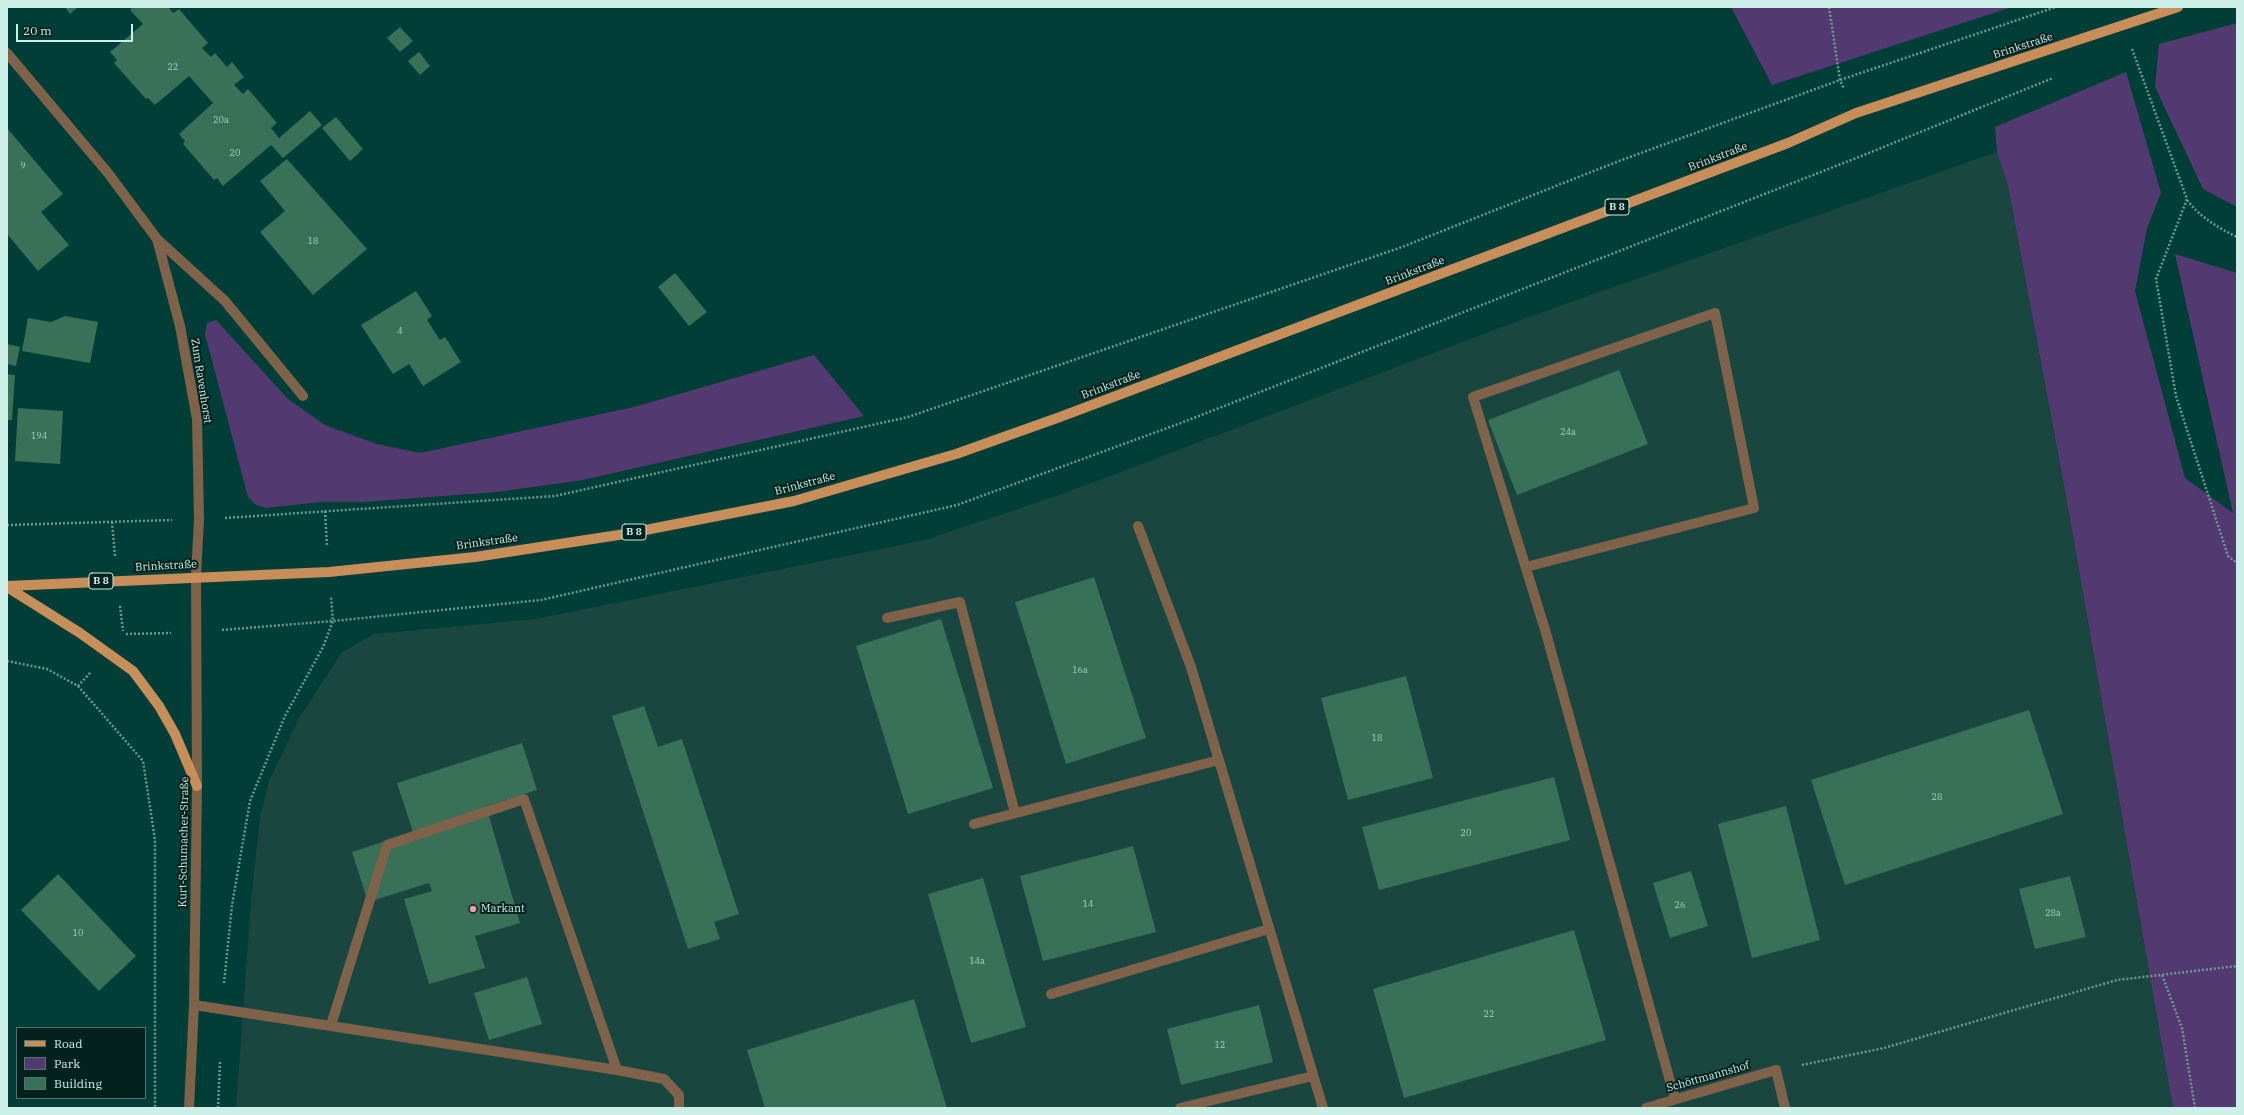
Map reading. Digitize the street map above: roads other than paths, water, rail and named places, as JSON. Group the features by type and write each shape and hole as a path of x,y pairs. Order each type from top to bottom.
{"main road":[{"name":"Brinkstraße","path":"7,587 196,576 329,572 475,557 625,534 794,501 956,454 1060,417 1781,146 1856,113 2178,7"},
{"path":"7,587 80,633 133,671 159,706 175,734 197,786"}],"street":[{"name":"Zum Ravenhorst","path":"7,53 108,173 157,239 225,301 276,360 303,396"},
{"name":"Zum Ravenhorst","path":"157,239 180,326 197,418 199,519 196,576"},
{"path":"1526,566 1754,508 1715,312 1474,397 1550,649 1675,1099"},
{"path":"1138,526 1192,667 1323,1108"},
{"name":"Kurt-Schumacher-Straße","path":"189,1108 194,1004 197,786 196,576"},
{"path":"887,618 960,602 1015,813"},
{"path":"974,824 1219,760"},
{"path":"331,1025 387,845 524,799 618,1070"},
{"path":"1051,994 1270,929"},
{"path":"194,1004 618,1070 664,1079 679,1096 679,1108"},
{"name":"Schöttmannshof","path":"1646,1108 1776,1070 1785,1108"},
{"path":"1180,1108 1313,1076"}],"place":[{"name":"Markant","path":"473,909"}]}
